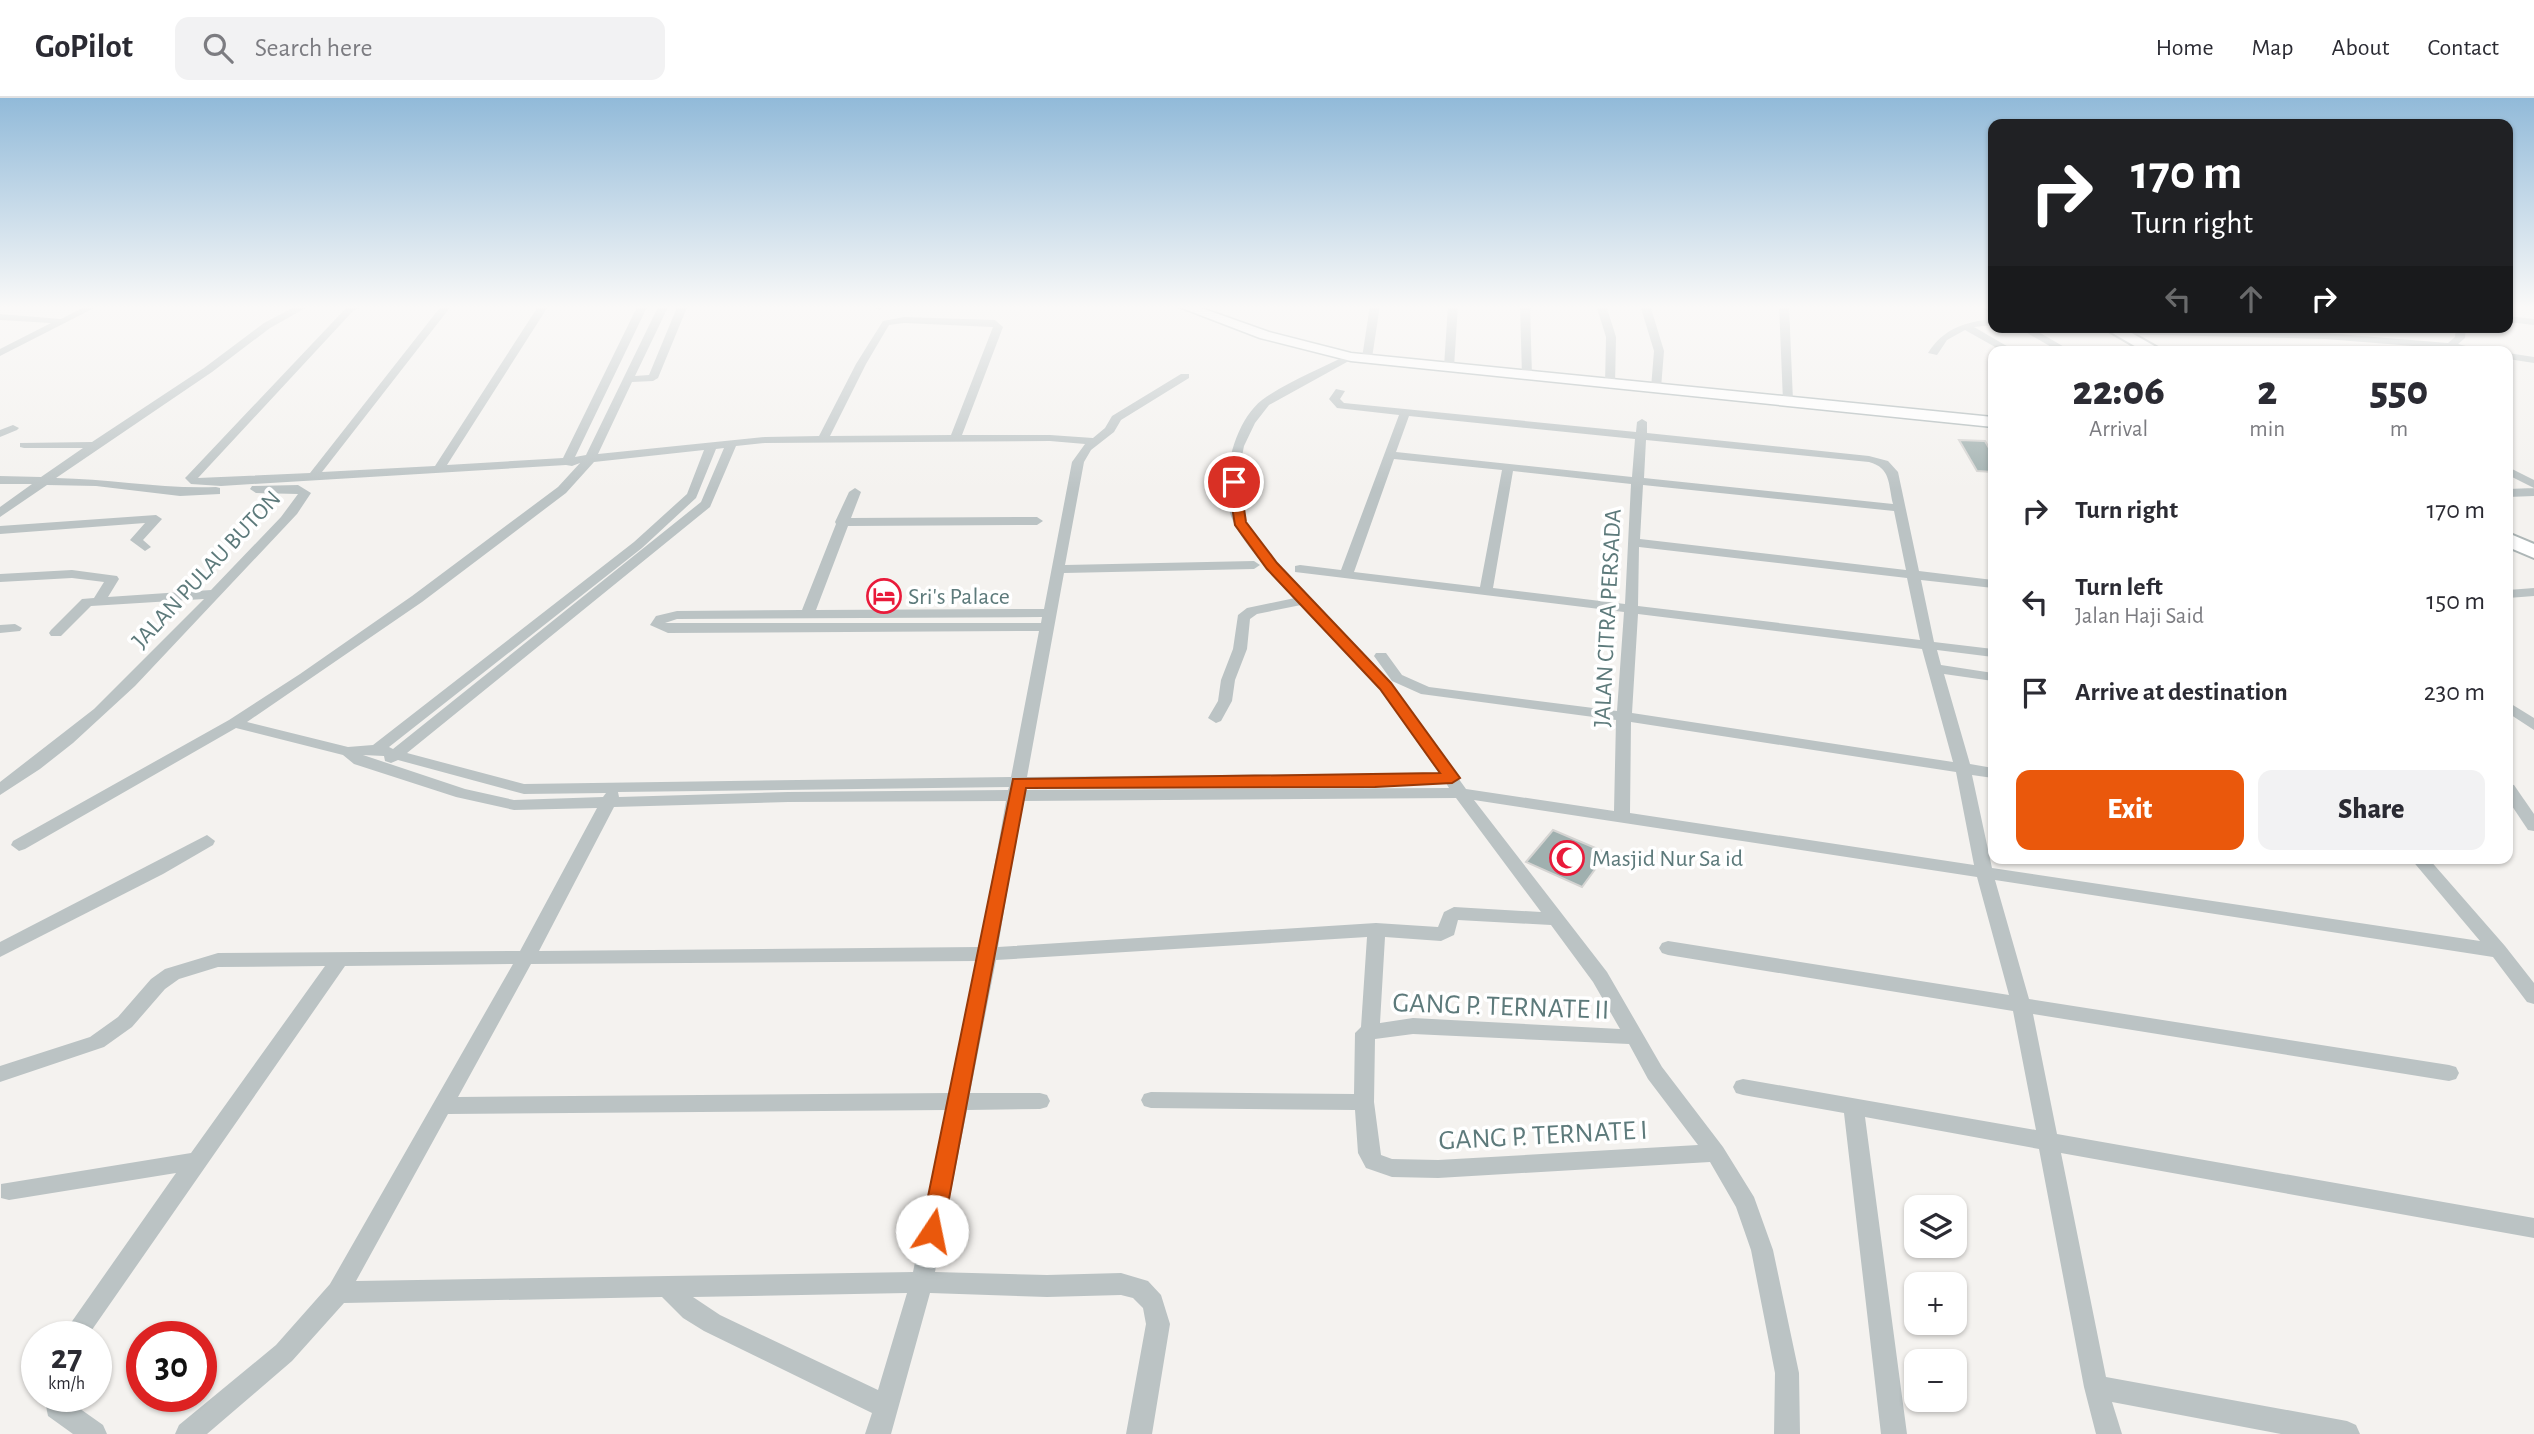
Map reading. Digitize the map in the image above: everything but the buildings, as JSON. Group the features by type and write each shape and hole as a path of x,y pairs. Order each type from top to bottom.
{"main road":[{"path":"2513,530 2534,541"},
{"path":"2513,542 2534,552"}],"street":[{"path":"0,513 91,445 212,367"},
{"path":"295,367 191,478 206,482 567,461 586,463 729,448 1091,444"},
{"path":"315,474 398,367"},
{"path":"439,468 504,367"},
{"path":"567,461 613,367"},
{"path":"19,845 233,723 417,599 543,505 586,463 634,367"},
{"path":"628,379 653,378 657,367"},
{"path":"824,438 859,367"},
{"path":"955,438 971,406 984,367"},
{"path":"1332,367 1265,403 1250,422 1238,446 1234,498 1239,522 1272,566 1385,686 1600,977 1655,1073 1716,1153 1746,1204 1762,1250 1787,1373 1787,1434"},
{"path":"1453,367 1788,401 1988,425"},
{"path":"1527,367 1527,376"},
{"path":"1610,367 1610,385"},
{"path":"1656,388 1658,367"},
{"path":"1787,367 1788,401"},
{"path":"878,1434 922,1282 988,954 1078,462 1091,444 1110,430 1116,418 1185,376"},
{"path":"1340,391 1334,399 1341,405 1878,461 1888,465 1900,508 1911,575 1963,769 1984,873 2022,1006 2096,1387 2109,1434"},
{"path":"1346,575 1405,413"},
{"name":"JALAN CITRA PERSADA","path":"1622,818 1624,716 1642,422"},
{"path":"0,434 13,428"},
{"path":"729,448 824,438 955,438 1091,444"},
{"path":"24,445 91,445"},
{"path":"379,767 706,504 729,448"},
{"path":"354,756 376,749 638,545 692,495 710,449"},
{"path":"1391,455 1900,508"},
{"path":"1486,593 1508,469"},
{"path":"2513,473 2534,485"},
{"path":"0,480 42,480"},
{"name":"JALAN PULAU BUTON","path":"0,790 45,757 134,679 216,594 304,496 304,491 289,488 193,493 96,482 42,480"},
{"path":"808,613 841,522 855,492"},
{"path":"2513,493 2534,492"},
{"path":"0,530 156,519 136,540 145,547"},
{"path":"841,522 1037,521"},
{"path":"1633,542 1988,583"},
{"path":"1060,569 1254,565"},
{"path":"1300,569 1630,608 1932,657 1988,675"},
{"path":"0,578 72,574 112,579 99,601"},
{"path":"2513,594 2534,592"},
{"path":"56,633 81,605 99,601 216,594"},
{"path":"1216,718 1225,701 1228,680 1240,649 1243,618 1252,611 1303,600"},
{"path":"808,613 1049,620 668,629 657,625 661,620 677,615 808,613"},
{"path":"0,629 15,628"},
{"path":"1932,657 1988,653"},
{"path":"1381,656 1397,678 1417,689 1624,716 1988,772"},
{"path":"2513,710 2531,723"},
{"path":"233,723 354,756 379,767 462,793 514,805 611,796"},
{"path":"2513,725 2531,723"},
{"path":"376,749 524,789 611,796 788,797 1017,790 1460,791 1513,809 1546,808 1622,818 2499,951"},
{"path":"188,1434 284,1353 338,1292 526,959 611,796"},
{"path":"2513,796 2534,826"},
{"path":"0,950 157,870 207,841"},
{"path":"2423,864 2499,951 2534,997"},
{"path":"0,1074 97,1042 125,1022 158,984 183,968 218,960 988,954 1376,930 1441,934 1448,930 1450,915 1454,913 1557,919"},
{"path":"1151,1100 1364,1102 1376,930"},
{"path":"1668,948 2449,1073"},
{"path":"84,1321 341,959"},
{"name":"GANG P. TERNATE II","path":"1368,1032 1413,1026 1636,1037"},
{"path":"1743,1087 2048,1139 2534,1228"},
{"path":"442,1105 956,1104 1040,1101"},
{"name":"GANG P. TERNATE I","path":"1364,1102 1369,1153 1374,1162 1392,1168 1438,1169 1716,1153"},
{"path":"1854,1108 1894,1434"},
{"path":"9,1191 196,1161"},
{"path":"338,1292 922,1282 1121,1284 1140,1289 1153,1303 1158,1324 1139,1434"},
{"path":"668,1287 691,1310 712,1323 887,1407"},
{"path":"2096,1387 2347,1434"},
{"path":"65,1412 94,1434"}],"place":[{"name":"Sri's Palace","path":"884,596"},
{"name":"Masjid Nur Sa id","path":"1567,858"}],"route":[{"path":"932,1231 988,954 1019,783 1375,781 1452,778 1385,686 1272,566 1239,522 1234,482"}]}
